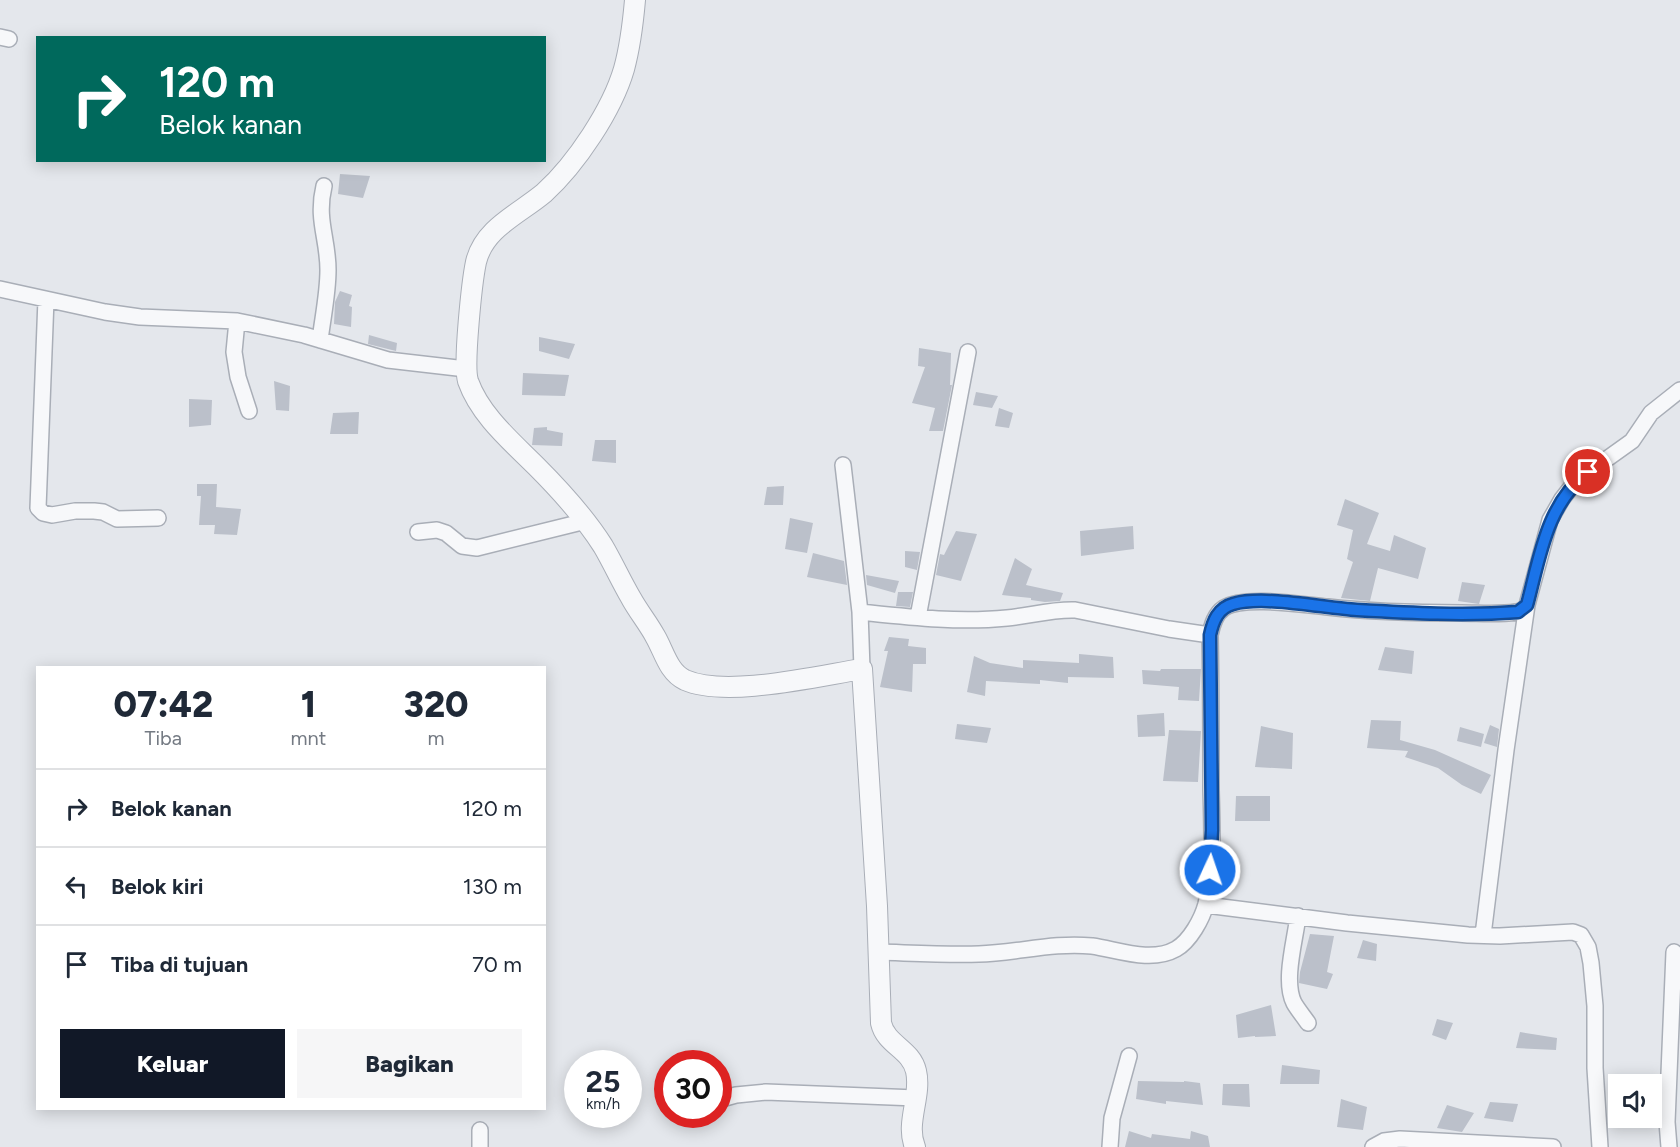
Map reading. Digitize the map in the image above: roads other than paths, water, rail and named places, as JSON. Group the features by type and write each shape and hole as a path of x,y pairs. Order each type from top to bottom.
{"street":[{"path":"635,0 624,68 604,114 558,179 486,238 481,248 474,273 466,369 471,387 491,419 586,521 613,562 671,667 680,677 696,683 745,687 862,669"},
{"path":"320,340 328,268 320,222 324,186"},
{"path":"0,289 140,317 237,321 320,340 388,360 466,369"},
{"path":"46,299 38,508 43,513 52,515 75,511 94,511 103,512 117,519 158,518"},
{"path":"237,321 234,352 238,377 249,411"},
{"path":"918,617 968,352"},
{"path":"1483,935 1527,605 1550,520 1576,481 1632,441 1651,412 1680,390"},
{"path":"843,465 860,612 881,1023 884,1033 910,1055 916,1070 916,1098 912,1131 915,1147"},
{"path":"418,532 437,530 446,533 462,546 477,548 586,521"},
{"path":"879,952 980,954 1062,945 1091,946 1138,954 1163,955 1179,947 1192,934 1206,905 1212,830 1210,635 1212,624 1223,608 1249,602 1281,602 1358,610 1509,613 1523,610 1527,605"},
{"path":"860,612 918,617 988,619 1063,609 1210,635"},
{"path":"1206,905 1483,935 1573,932 1581,935 1588,947 1595,1006 1595,1068 1600,1147"},
{"path":"1298,916 1289,978 1290,989 1294,1003 1308,1023"},
{"path":"1670,1147 1673,1120 1674,952"},
{"path":"1110,1147 1112,1118 1129,1056"},
{"path":"732,1096 766,1092 916,1098"},
{"path":"480,1130 480,1147"},
{"path":"1373,1147 1384,1141 1400,1139 1553,1147"}]}
